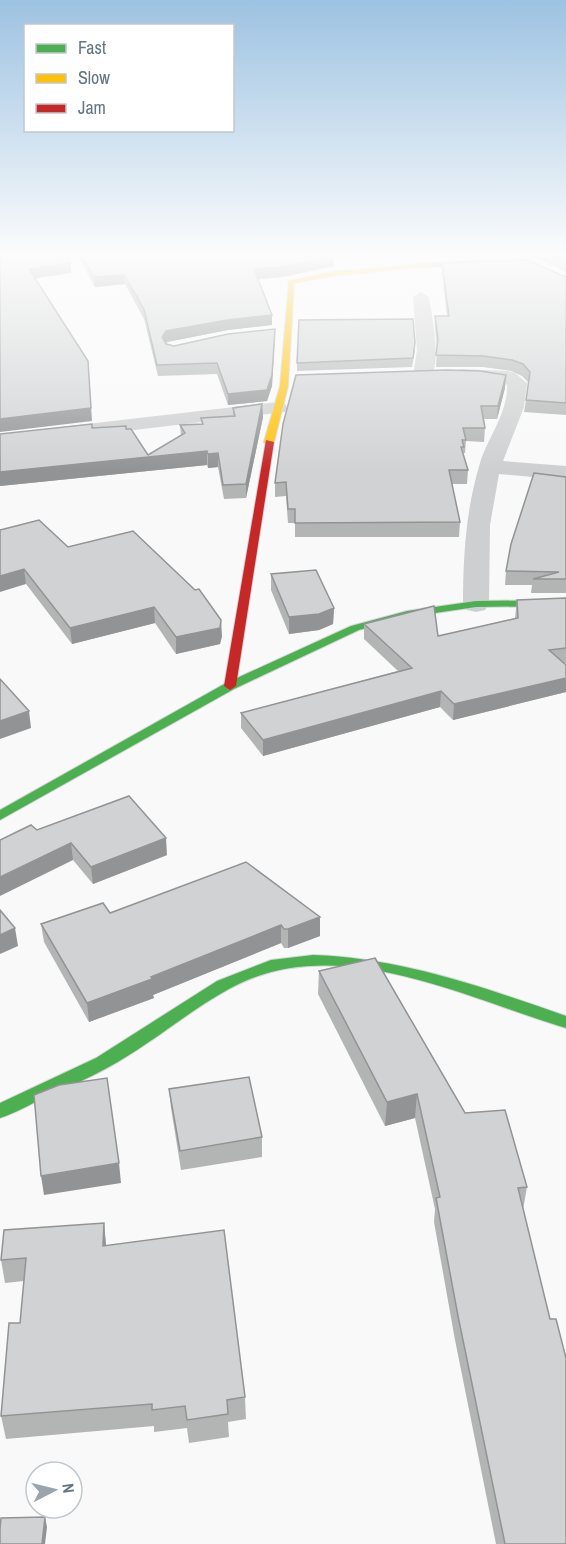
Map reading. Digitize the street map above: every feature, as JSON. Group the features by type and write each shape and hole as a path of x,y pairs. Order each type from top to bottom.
{"street":[{"path":"230,686 254,554 270,437 284,380 288,327"},
{"path":"423,375 426,350 424,327"},
{"path":"268,333 288,331"},
{"path":"400,375 494,376 508,377 517,383 518,390 511,418 498,443 486,480 475,556 476,604"},
{"path":"284,380 307,379"},
{"path":"0,440 278,408"},
{"path":"491,467 566,473"},
{"path":"0,816 230,686 355,628 407,614 476,604 566,603"},
{"path":"0,1111 103,1062 190,1006 242,976 282,965 340,960 428,976 566,1022"}],"building":[{"path":"0,327 66,327 88,361 91,408 0,419"},
{"path":"148,327 188,327 166,331 162,337 166,344 174,346 228,334 275,329 272,375 267,390 228,394 217,363 157,365"},
{"path":"299,327 414,327 413,358 297,363"},
{"path":"436,327 566,327 566,403 526,400 530,372 523,364 484,356 436,355"},
{"path":"480,371 506,375 498,406 481,406 485,428 463,428 466,440 462,440 464,447 461,447 468,470 449,470 460,522 295,523 295,509 288,509 286,482 275,483 283,424 296,375"},
{"path":"262,404 246,484 223,485 218,453 208,454 207,451 0,472 0,434 92,424 92,428 126,426 126,429 131,429 148,455 185,433 180,425 203,424 201,418 235,416 233,408"},
{"path":"534,473 566,477 566,579 533,579 559,572 506,571 511,544"},
{"path":"39,520 68,547 133,531 195,590 199,589 221,620 220,628 176,637 154,607 70,628 24,569 0,576 0,530"},
{"path":"316,570 334,608 319,614 289,617 271,574"},
{"path":"566,598 566,648 549,650 566,665 566,678 454,704 441,691 263,740 241,713 412,668 364,624 434,606 438,636 518,618 517,600"},
{"path":"0,679 29,711 0,721"},
{"path":"129,796 166,838 91,867 71,843 0,877 0,840 31,825 37,830"},
{"path":"246,862 320,917 288,929 284,929 281,925 151,977 152,979 87,1003 41,924 103,903 110,913"},
{"path":"0,910 15,928 0,935"},
{"path":"375,958 465,1113 505,1110 527,1187 518,1188 550,1319 556,1319 566,1358 566,1544 505,1544 458,1316 436,1198 440,1197 417,1094 387,1102 319,971"},
{"path":"249,1077 262,1137 180,1151 169,1089"},
{"path":"107,1078 119,1163 41,1176 34,1095 59,1085"},
{"path":"104,1223 103,1246 224,1230 245,1397 227,1400 228,1414 187,1420 185,1406 152,1410 152,1404 1,1416 9,1323 20,1323 26,1258 1,1260 4,1230"},
{"path":"1,1518 45,1520 42,1544 0,1544"}],"traffic: fast":[{"path":"0,816 230,686 355,628 407,614 476,604 566,603"},
{"path":"0,1111 102,1063 223,985 257,970 278,964 313,960 387,967 462,987 566,1022"}],"traffic: slow":[{"path":"269,442 284,386 288,327"}],"traffic: jam":[{"path":"230,686 269,442"}]}
